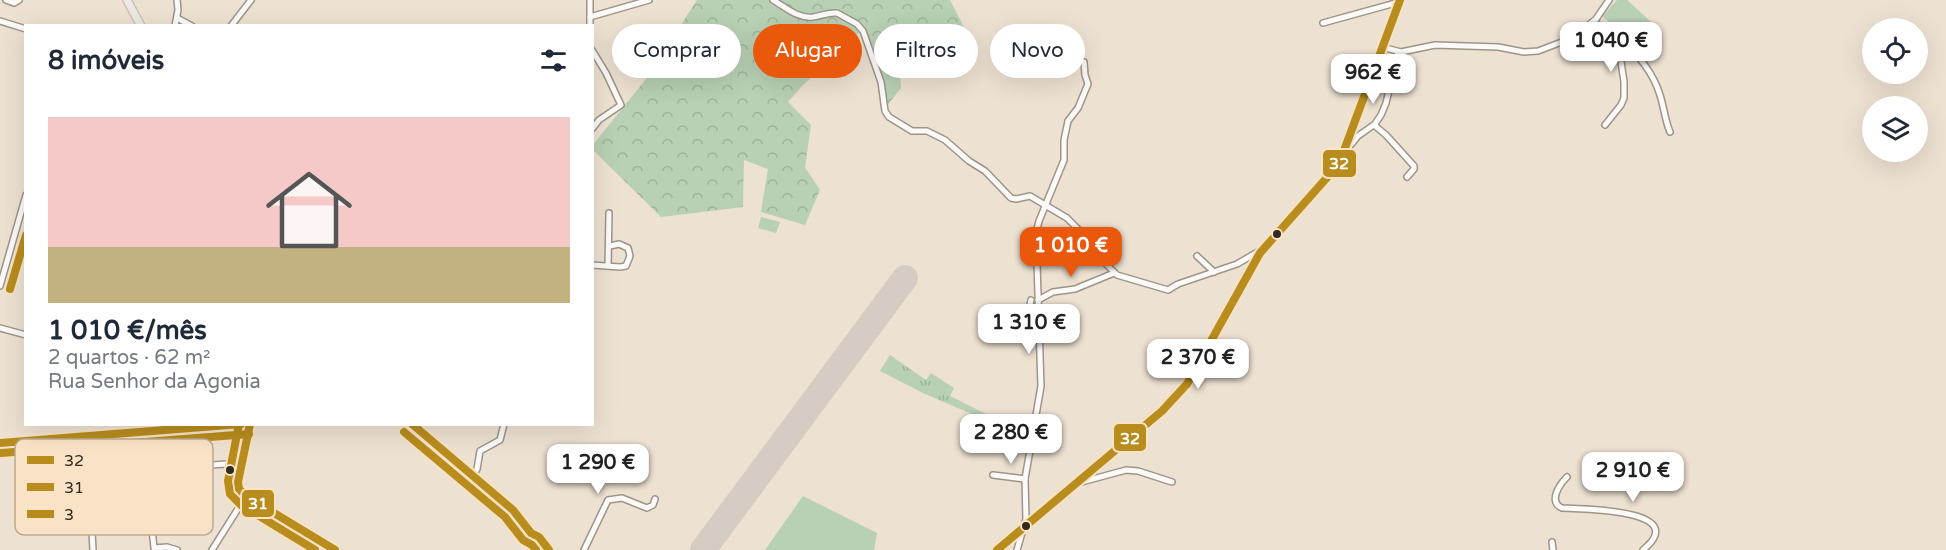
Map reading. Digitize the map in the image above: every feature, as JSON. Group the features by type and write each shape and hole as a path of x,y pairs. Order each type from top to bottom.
{"main road":[{"path":"127,0 140,24"},
{"path":"997,550 1162,411 1181,392 1263,250 1338,166 1400,1"},
{"path":"413,426 513,510 546,550"},
{"path":"531,533 534,550"}],"street":[{"path":"6,0 14,3 19,0"},
{"path":"176,24 177,0"},
{"path":"233,24 251,0"},
{"path":"590,0 590,24"},
{"path":"590,17 649,0"},
{"path":"773,0 792,12 807,17 839,13 857,24 863,31 881,82 885,111 890,118 912,130 927,131 944,138 969,161 984,170 1011,198 1016,199 1029,195 1062,214 1079,230 1096,254 1114,273 1166,290 1237,264 1263,250"},
{"path":"1382,47 1398,52 1408,52 1435,45 1498,47 1524,52 1534,51 1570,38 1592,23 1609,0"},
{"path":"1323,23 1400,1"},
{"path":"177,18 188,24"},
{"path":"0,21 24,28"},
{"path":"1592,23 1612,30 1635,52 1657,89 1670,132"},
{"path":"1605,124 1622,105 1624,98 1617,34"},
{"path":"1343,154 1357,137 1374,126 1385,105 1398,52"},
{"path":"594,53 609,78 621,105 599,120 594,126"},
{"path":"1017,550 1024,528 1025,478 1041,386 1039,335 1034,300 1036,236 1065,158 1064,140 1068,122 1078,109 1088,84 1085,75"},
{"path":"1374,126 1386,135 1414,166 1407,177"},
{"path":"0,286 24,202"},
{"path":"608,266 609,213"},
{"path":"594,265 624,267 628,263 630,256 626,246 618,244 609,246"},
{"path":"1197,256 1214,272"},
{"path":"1034,300 1053,292 1075,289 1114,273"},
{"path":"0,328 24,334"},
{"path":"49,439 195,426"},
{"path":"249,426 237,484 240,491 335,550"},
{"path":"473,476 477,470 480,451 500,440 504,426"},
{"path":"136,432 136,439"},
{"path":"150,439 248,432"},
{"path":"0,443 15,442"},
{"path":"0,449 15,448"},
{"path":"213,465 242,463"},
{"path":"1076,484 1124,470 1138,471 1172,482"},
{"path":"993,475 1025,478"},
{"path":"1567,477 1560,484 1556,495 1557,506 1600,509 1647,519 1653,525 1655,534 1651,543 1644,550"},
{"path":"212,550 246,496"},
{"path":"583,549 608,500 622,498 647,508 653,506 655,499"},
{"path":"1026,509 1028,516 1033,519"},
{"path":"92,535 93,550"},
{"path":"153,535 154,548 167,547 177,550"},
{"path":"1552,542 1553,550"}],"green space":[{"path":"697,0 950,0 962,24 874,24 874,56 862,30 862,24 753,24 753,78 810,78 788,102 811,125 805,167 820,190 805,225 761,212 768,169 744,160 743,207 661,217 594,151 594,144 647,78 741,78 741,24 682,24"},
{"path":"1617,0 1627,0 1660,30 1641,51 1602,16"},
{"path":"881,78 900,78 901,88 886,107"},
{"path":"761,217 780,222 776,233 758,228"},
{"path":"890,355 926,380 931,373 954,388 950,396 1030,436 1030,439 925,394 880,371"},
{"path":"803,496 877,533 874,550 765,550"}],"runway":[{"path":"703,550 905,278"}],"transit line":[{"name":"32","path":"997,550 1162,411 1187,384 1260,253 1339,164 1400,0"},
{"name":"3","path":"10,289 24,242"},
{"name":"31","path":"51,439 216,426"},
{"name":"3","path":"239,426 228,481 230,494 241,505 315,550"},
{"name":"31","path":"250,426 238,482 239,489 246,496 335,550"},
{"name":"31","path":"414,426 513,510 531,533 539,537 549,550"},
{"name":"3","path":"404,432 505,517 523,540 536,550"},
{"name":"3","path":"184,439 249,434"},
{"name":"31","path":"0,443 15,442"},
{"name":"3","path":"1,453 15,452"}]}
